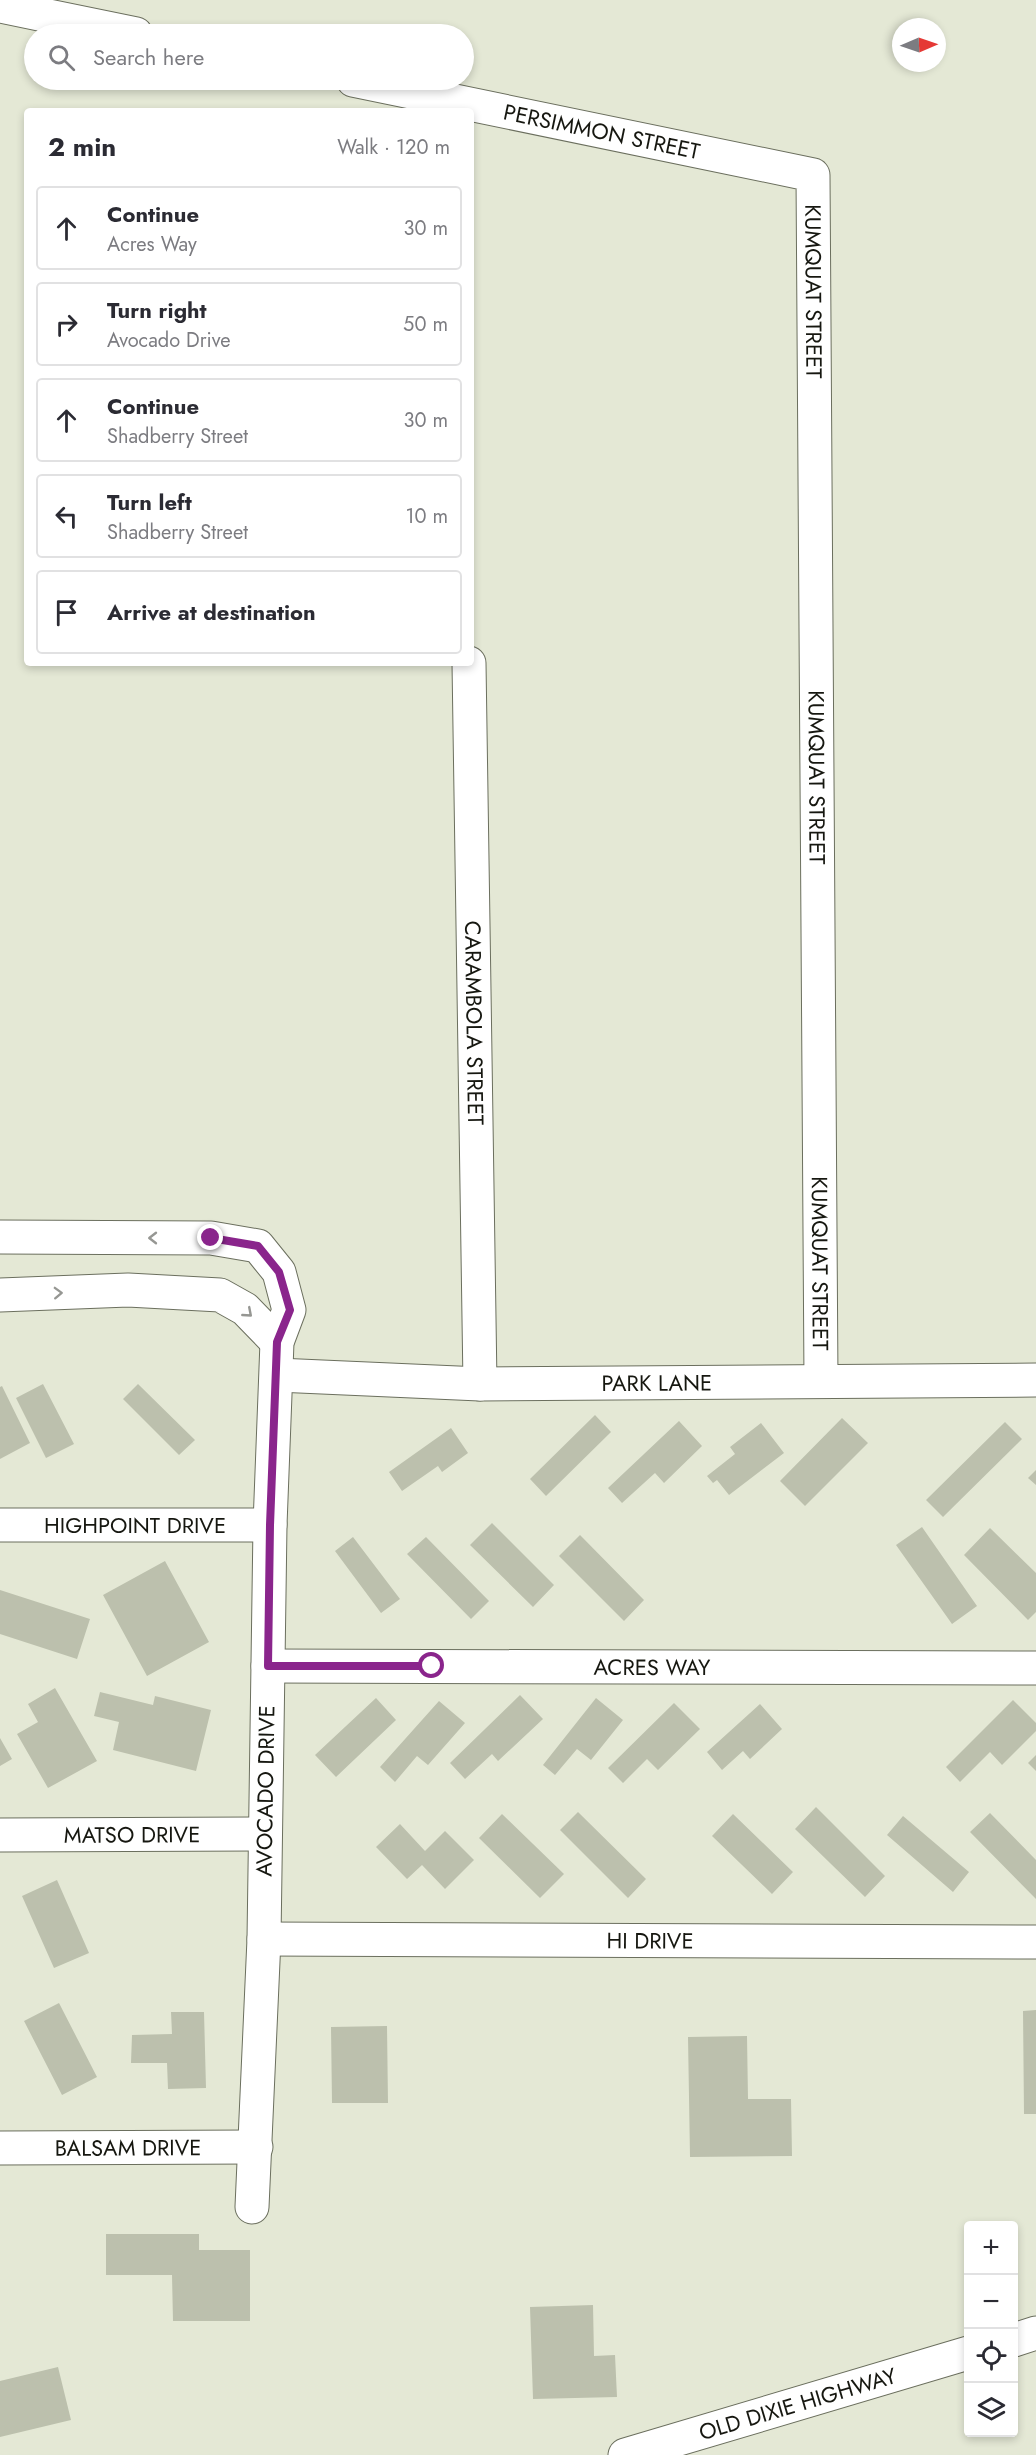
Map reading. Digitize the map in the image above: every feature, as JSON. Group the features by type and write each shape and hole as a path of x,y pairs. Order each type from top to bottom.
{"street":[{"path":"0,6 87,24"},
{"name":"PERSIMMON STREET","path":"391,90 463,108"},
{"name":"PERSIMMON STREET","path":"474,110 813,175"},
{"name":"KUMQUAT STREET","path":"813,175 821,1382"},
{"name":"CARAMBOLA STREET","path":"469,666 480,1384"},
{"path":"0,1237 211,1238 258,1246 279,1272 290,1310 277,1342 245,1309 220,1295 128,1290 0,1294"},
{"name":"AVOCADO DRIVE","path":"252,2207 264,1939 270,1525 277,1342"},
{"name":"PARK LANE","path":"277,1375 480,1384 1036,1380"},
{"name":"HIGHPOINT DRIVE","path":"0,1525 270,1525"},
{"name":"ACRES WAY","path":"268,1666 1036,1668"},
{"name":"MATSO DRIVE","path":"0,1835 264,1834"},
{"name":"HI DRIVE","path":"264,1939 1036,1942"},
{"name":"BALSAM DRIVE","path":"0,2148 256,2147"},
{"path":"1018,2339 1036,2333"},
{"name":"OLD DIXIE HIGHWAY","path":"626,2455 964,2354"}],"building":[{"path":"43,1384 74,1444 46,1458 16,1398"},
{"path":"138,1384 195,1440 179,1455 123,1399"},
{"path":"2,1386 30,1443 0,1459 0,1387"},
{"path":"595,1415 611,1432 546,1496 530,1479"},
{"path":"842,1418 868,1443 805,1506 780,1481"},
{"path":"679,1421 702,1446 664,1483 655,1473 622,1503 608,1488"},
{"path":"1005,1422 1022,1439 943,1517 926,1500"},
{"path":"761,1423 784,1453 729,1495 717,1480 713,1483 707,1476 735,1454 730,1447"},
{"path":"451,1428 468,1453 442,1472 438,1466 402,1491 389,1472"},
{"path":"1036,1470 1036,1485 1028,1478"},
{"path":"492,1523 554,1585 533,1607 470,1545"},
{"path":"922,1527 977,1606 952,1624 896,1545"},
{"path":"990,1528 1036,1573 1036,1612 1028,1620 964,1555"},
{"path":"580,1535 644,1600 624,1621 559,1556"},
{"path":"353,1537 400,1599 381,1613 335,1551"},
{"path":"426,1537 489,1601 471,1619 407,1554"},
{"path":"165,1561 209,1642 147,1676 103,1595"},
{"path":"0,1590 90,1619 77,1659 0,1634"},
{"path":"55,1688 97,1761 48,1788 17,1734 38,1722 28,1704"},
{"path":"100,1692 153,1705 155,1696 211,1710 196,1771 113,1750 119,1722 94,1716"},
{"path":"520,1695 543,1719 498,1761 492,1754 465,1779 450,1763"},
{"path":"376,1698 396,1720 336,1777 315,1755"},
{"path":"596,1698 623,1720 591,1760 577,1749 555,1775 543,1765"},
{"path":"1013,1700 1036,1723 1036,1731 1002,1765 990,1752 960,1782 946,1767"},
{"path":"439,1701 465,1723 428,1765 417,1756 395,1782 380,1767"},
{"path":"674,1703 700,1729 658,1770 647,1759 623,1783 608,1768"},
{"path":"760,1704 782,1729 750,1759 743,1751 722,1770 707,1752"},
{"path":"0,1738 12,1759 0,1766"},
{"path":"1036,1755 1036,1771 1028,1763"},
{"path":"816,1807 885,1876 865,1897 795,1829"},
{"path":"578,1812 646,1879 628,1898 560,1830"},
{"path":"990,1813 1036,1860 1036,1899 970,1832"},
{"path":"502,1814 564,1874 540,1898 479,1838"},
{"path":"733,1814 793,1872 772,1894 712,1836"},
{"path":"903,1816 969,1872 953,1892 887,1835"},
{"path":"400,1824 425,1851 445,1831 474,1860 445,1889 422,1865 407,1879 376,1847"},
{"path":"57,1880 89,1953 54,1968 22,1896"},
{"path":"59,2003 97,2077 62,2095 24,2021"},
{"path":"1036,2010 1036,2114 1024,2114 1023,2011"},
{"path":"171,2012 204,2012 206,2088 168,2089 167,2063 131,2063 132,2035 172,2034"},
{"path":"387,2026 388,2103 332,2103 331,2027"},
{"path":"747,2036 748,2099 791,2099 792,2156 690,2157 688,2037"},
{"path":"106,2234 199,2234 199,2250 250,2250 250,2321 173,2321 172,2275 106,2275"},
{"path":"593,2305 594,2356 615,2355 617,2397 533,2399 530,2307"},
{"path":"58,2367 71,2420 0,2437 0,2381"}],"route":[{"path":"211,1238 258,1246 279,1272 290,1310 277,1342 270,1525 268,1666 432,1666"}]}
